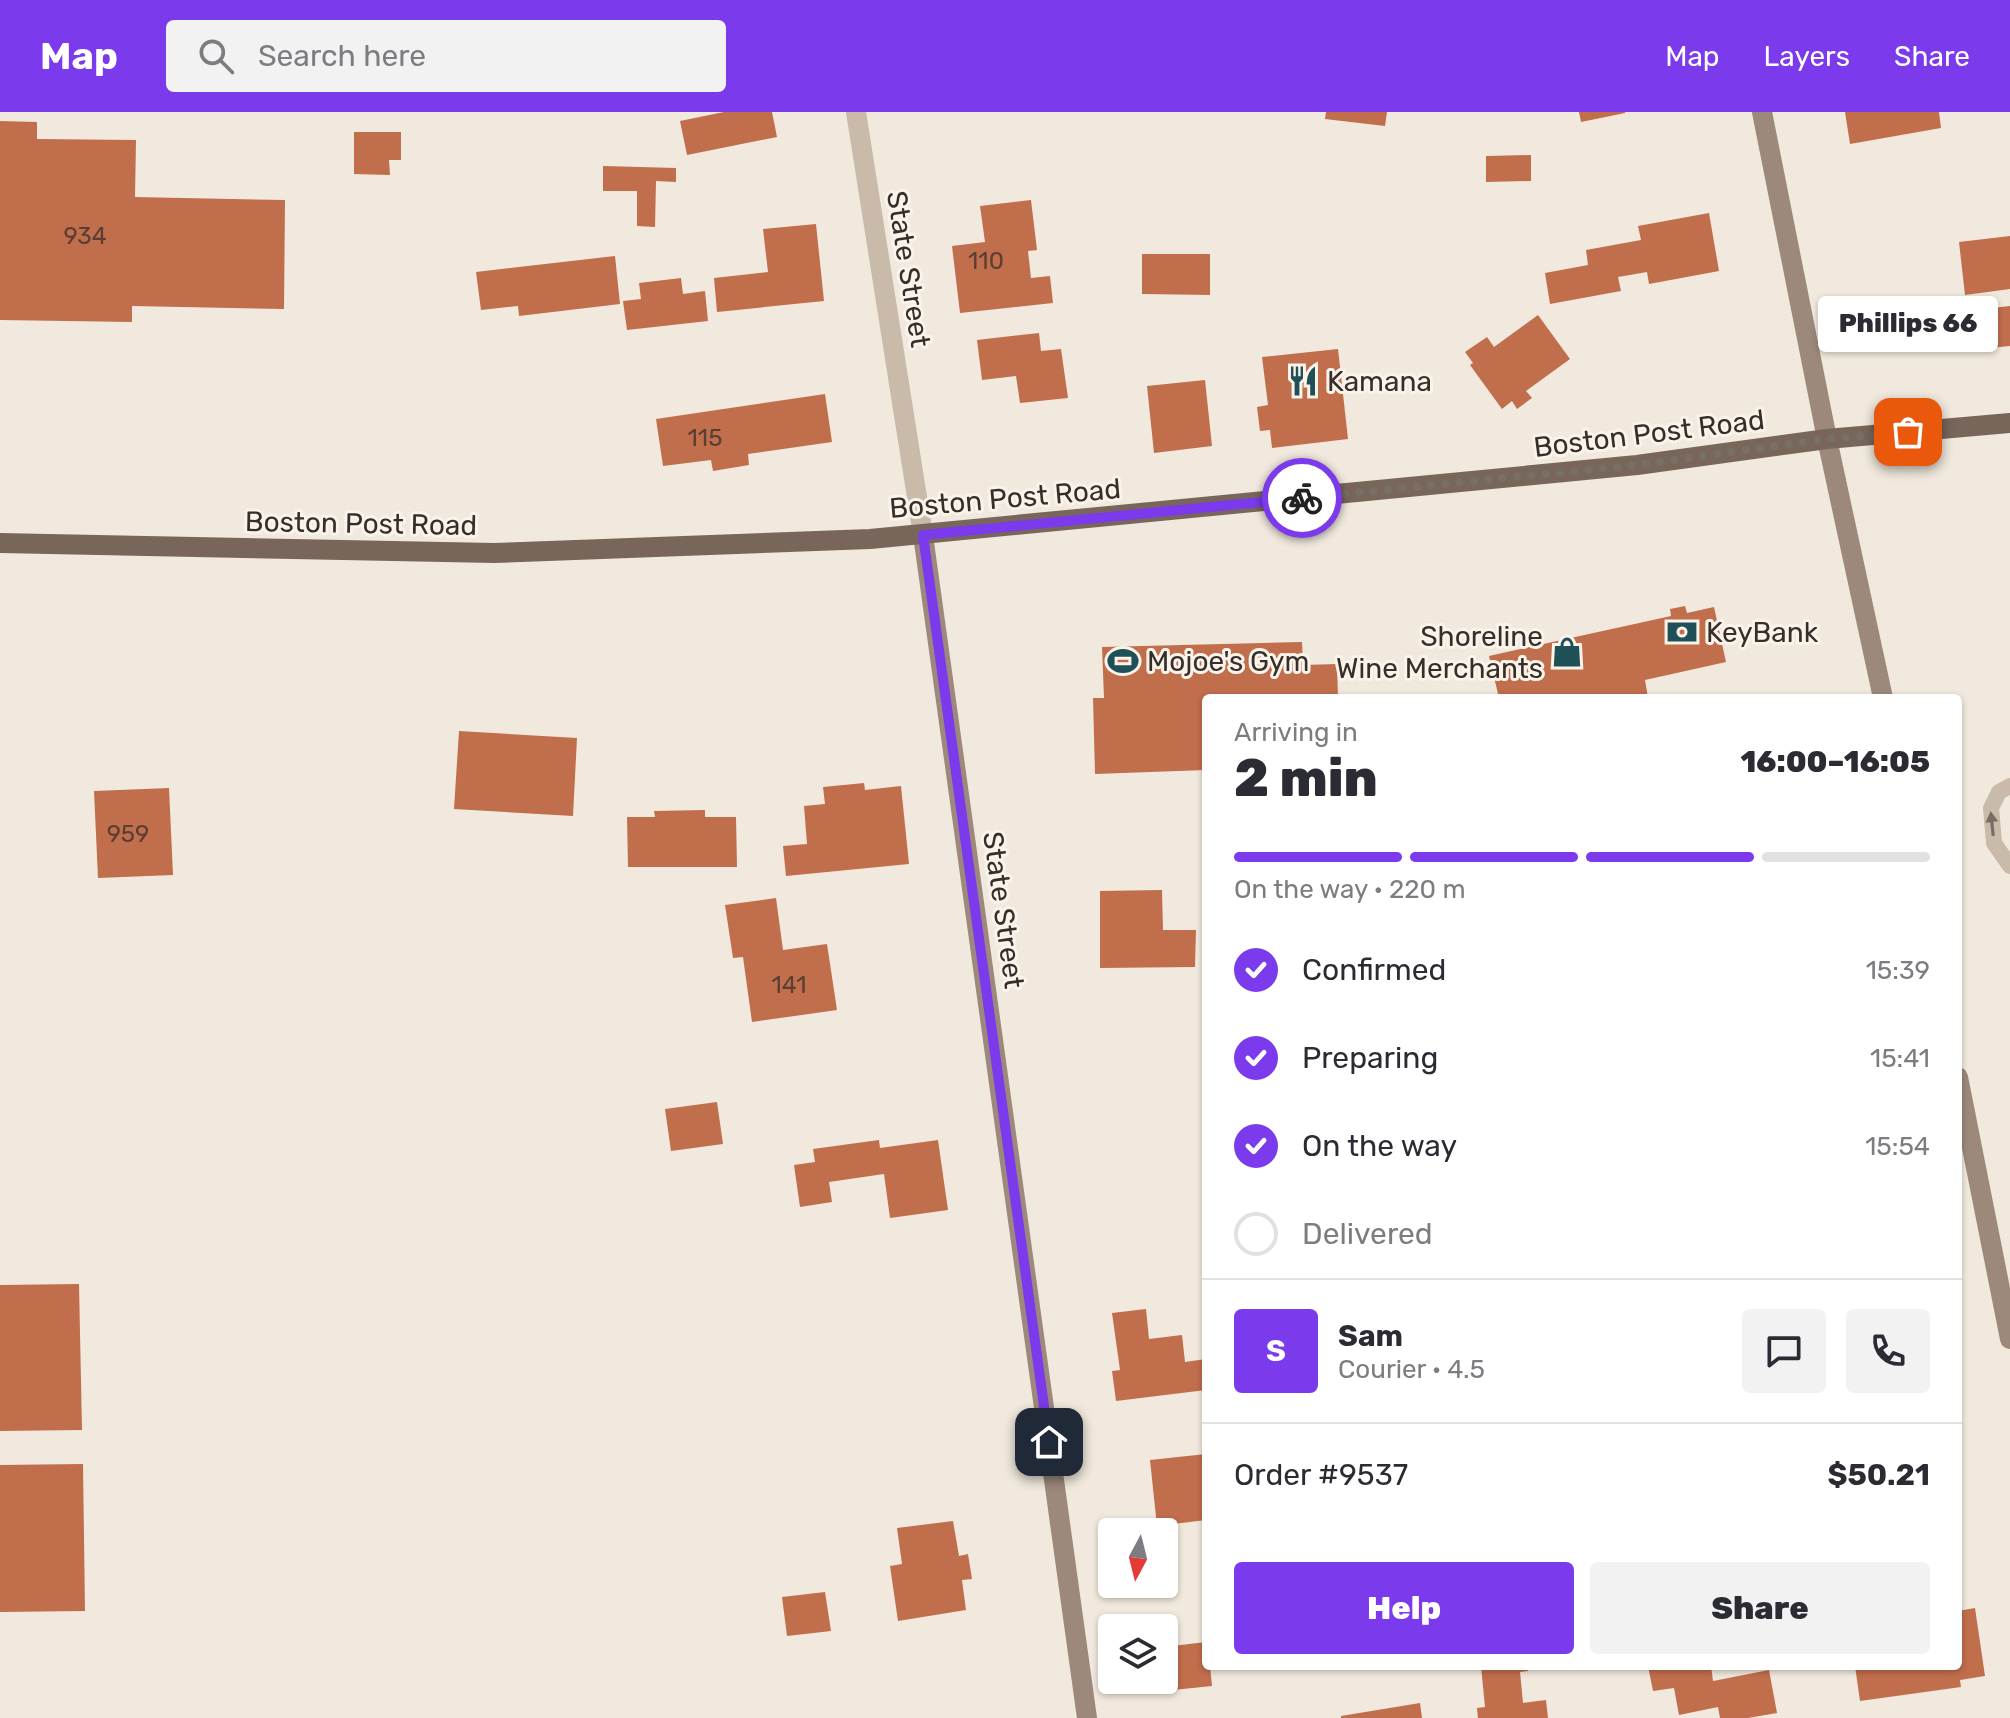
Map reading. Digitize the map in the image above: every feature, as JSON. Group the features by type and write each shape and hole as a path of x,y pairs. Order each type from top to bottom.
{"main road":[{"name":"Boston Post Road","path":"0,543 494,553 923,535 1637,465 1827,439 2010,423"}],"street":[{"name":"State Street","path":"856,112 923,535 1087,1718"},
{"path":"1762,112 1827,439 1882,694"},
{"path":"1962,1097 2010,1339"}],"lane":[{"path":"2010,786 1999,792 1991,808 1994,843 2010,866"}],"building":[{"path":"724,112 772,112 777,137 687,155 680,121"},
{"path":"1326,112 1387,112 1385,126 1325,119"},
{"path":"1579,112 1625,112 1625,113 1581,122"},
{"path":"1845,112 1939,112 1941,128 1850,144"},
{"path":"0,121 37,122 37,139 136,140 135,197 285,200 284,309 132,306 132,322 0,320"},
{"path":"354,132 401,132 401,160 389,160 390,175 354,174"},
{"path":"1531,155 1531,181 1486,182 1486,156"},
{"path":"603,166 676,168 676,182 656,181 655,227 637,226 637,191 603,191"},
{"path":"1031,200 1037,250 1028,251 1031,278 1050,276 1053,303 960,313 952,246 985,242 980,206"},
{"path":"1709,213 1719,271 1649,284 1647,272 1618,277 1621,291 1550,304 1545,273 1588,265 1586,250 1641,240 1638,226"},
{"path":"816,224 824,301 717,312 714,278 768,272 763,229"},
{"path":"2010,236 2010,289 1965,295 1959,242"},
{"path":"1142,254 1210,254 1210,295 1142,294"},
{"path":"615,256 620,304 519,316 518,306 481,310 476,272"},
{"path":"681,278 683,294 705,291 708,321 627,330 623,301 641,299 639,283"},
{"path":"2010,306 2010,346 1968,350 1964,311"},
{"path":"1538,315 1570,359 1526,391 1532,398 1517,409 1512,401 1502,409 1470,365 1473,363 1465,352 1487,337 1494,347"},
{"path":"1039,333 1041,351 1061,349 1068,398 1020,403 1016,376 982,380 977,340"},
{"name":"Kamana","path":"1338,349 1348,439 1272,448 1270,430 1260,431 1257,407 1268,405 1262,357"},
{"path":"1205,380 1212,446 1154,453 1147,386"},
{"path":"825,394 832,442 748,454 749,465 713,471 711,460 663,466 656,419"},
{"path":"1685,606 1687,613 1714,607 1726,662 1645,680 1647,694 1498,694 1489,656 1671,616 1670,609"},
{"path":"1302,642 1303,665 1337,664 1338,694 1202,694 1202,770 1095,774 1093,698 1104,698 1102,647"},
{"path":"459,731 577,738 573,816 454,809"},
{"path":"864,783 865,790 901,786 909,864 786,876 783,846 807,844 804,806 825,804 823,787"},
{"path":"169,788 173,875 98,878 94,791"},
{"path":"705,810 705,817 736,817 737,867 628,867 627,817 655,817 654,811"},
{"path":"1162,890 1163,930 1196,930 1195,967 1100,968 1100,891"},
{"path":"776,898 783,950 827,944 837,1010 752,1022 743,957 733,958 725,905"},
{"path":"717,1102 723,1144 671,1151 665,1109"},
{"path":"879,1140 880,1148 938,1140 948,1210 890,1218 884,1174 829,1182 832,1202 800,1207 794,1165 815,1162 813,1149"},
{"path":"79,1284 82,1430 0,1431 0,1285"},
{"path":"1146,1309 1149,1339 1182,1335 1185,1362 1202,1360 1202,1390 1116,1401 1112,1371 1120,1370 1112,1313"},
{"path":"1202,1454 1202,1520 1178,1523 1178,1518 1156,1518 1150,1460"},
{"path":"83,1464 85,1611 0,1612 0,1465"},
{"path":"953,1521 959,1556 968,1554 972,1579 962,1580 966,1610 898,1621 890,1566 902,1564 897,1528"},
{"path":"825,1592 831,1631 787,1636 782,1597"},
{"path":"1975,1608 1985,1676 1960,1680 1961,1687 1860,1701 1856,1670 1962,1670 1962,1610"},
{"path":"1202,1642 1202,1670 1210,1670 1212,1686 1178,1689 1178,1645"},
{"path":"1481,1670 1528,1670 1520,1672 1523,1703 1546,1700 1548,1718 1478,1718 1477,1708 1485,1707"},
{"path":"1649,1670 1712,1670 1713,1681 1769,1670 1777,1713 1748,1718 1720,1718 1718,1707 1679,1715 1674,1688 1653,1691"},
{"path":"1420,1703 1422,1718 1341,1718 1341,1716"}],"way so far":[{"path":"1302,498 1637,465 1827,439 1908,432"}],"place":[{"name":"Kamana","path":"1303,381"},
{"name":"Phillips 66","path":"1908,432"},
{"name":"KeyBank","path":"1682,632"},
{"name":"Shoreline Wine Merchants","path":"1567,652"},
{"name":"Mojoe's Gym","path":"1123,661"}],"route":[{"path":"1049,1442 923,535 1302,498"}]}
